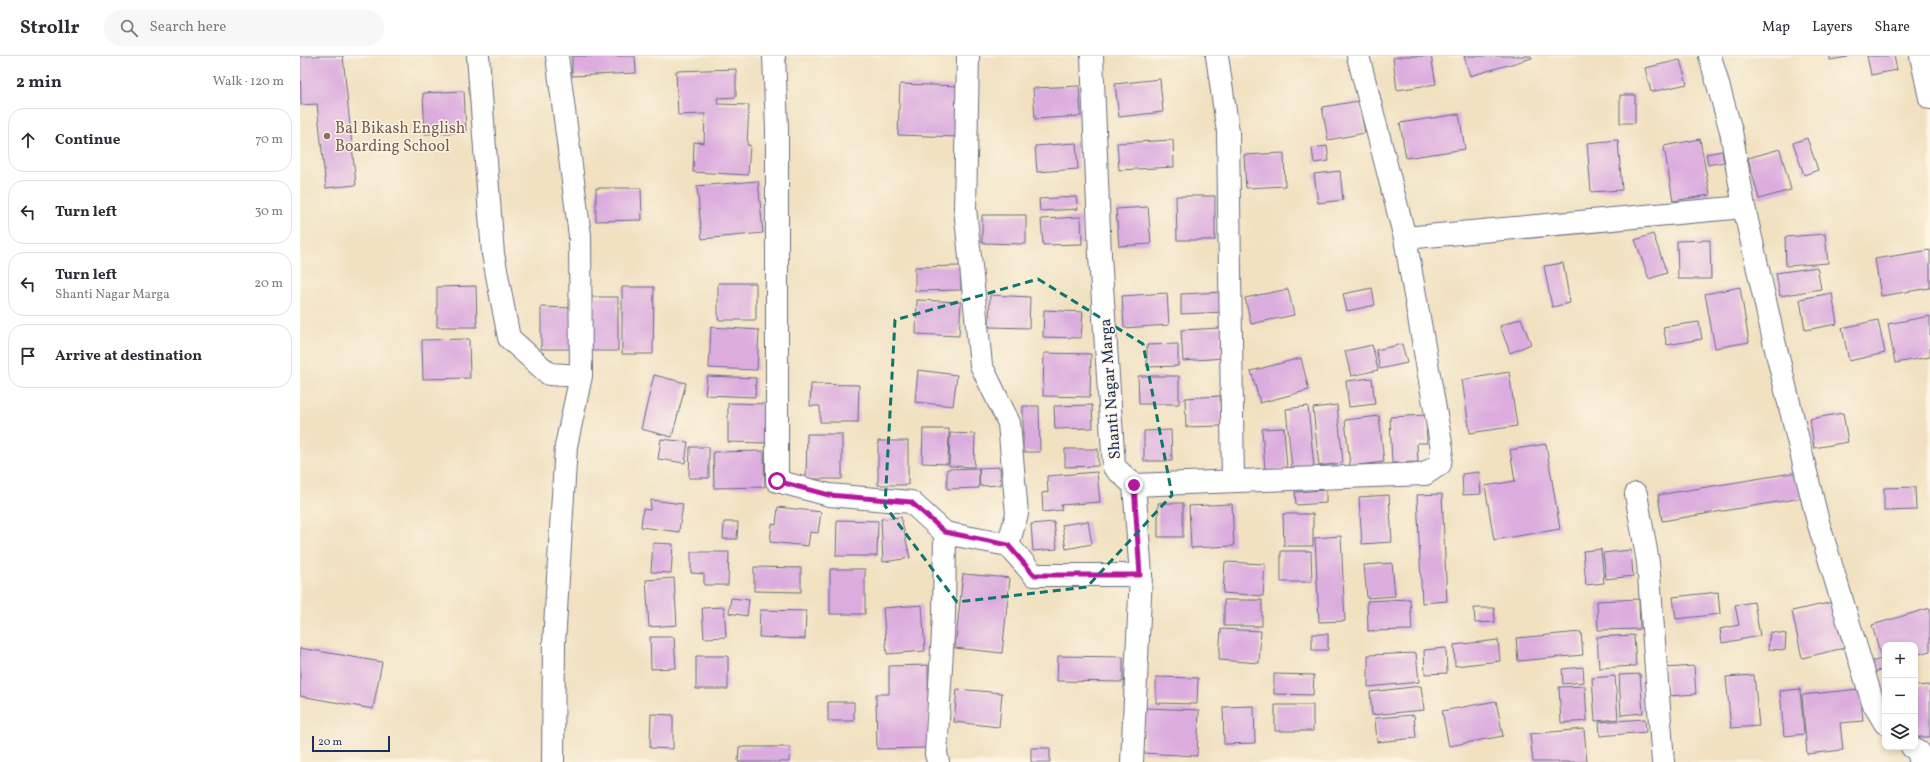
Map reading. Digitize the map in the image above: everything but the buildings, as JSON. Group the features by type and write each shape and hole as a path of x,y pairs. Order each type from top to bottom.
{"street":[{"path":"478,56 493,254 509,338 549,374 581,376"},
{"path":"553,762 554,643 566,446 581,376 580,236 557,56"},
{"path":"774,56 777,129 777,481 829,495 911,502 945,532 1008,545 1034,575 1140,575"},
{"path":"968,56 965,208 981,365 1009,423 1017,514 1008,545"},
{"name":"Shanti Nagar Marga","path":"1092,56 1100,256 1114,467 1134,485"},
{"path":"1217,56 1228,132 1233,480"},
{"path":"1132,762 1140,575 1134,485 1233,480 1425,474 1440,464 1442,449 1405,238 1358,56"},
{"path":"1710,56 1731,131 1744,207 1775,345 1818,522 1873,703 1882,718"},
{"path":"1921,56 1930,98"},
{"path":"1405,238 1744,207"},
{"path":"1636,494 1648,562 1663,762"},
{"path":"938,762 936,754 944,615 945,532"},
{"path":"1916,750 1919,752 1920,762"}],"highlighted area":[{"path":"1038,279 1143,344 1172,495 1087,587 957,602 885,506 895,320"}],"place":[{"name":"Bal Bikash English Boarding School","path":"327,136"}],"route":[{"path":"777,481 829,495 911,502 945,532 1008,545 1034,575 1140,575 1134,485"}]}
